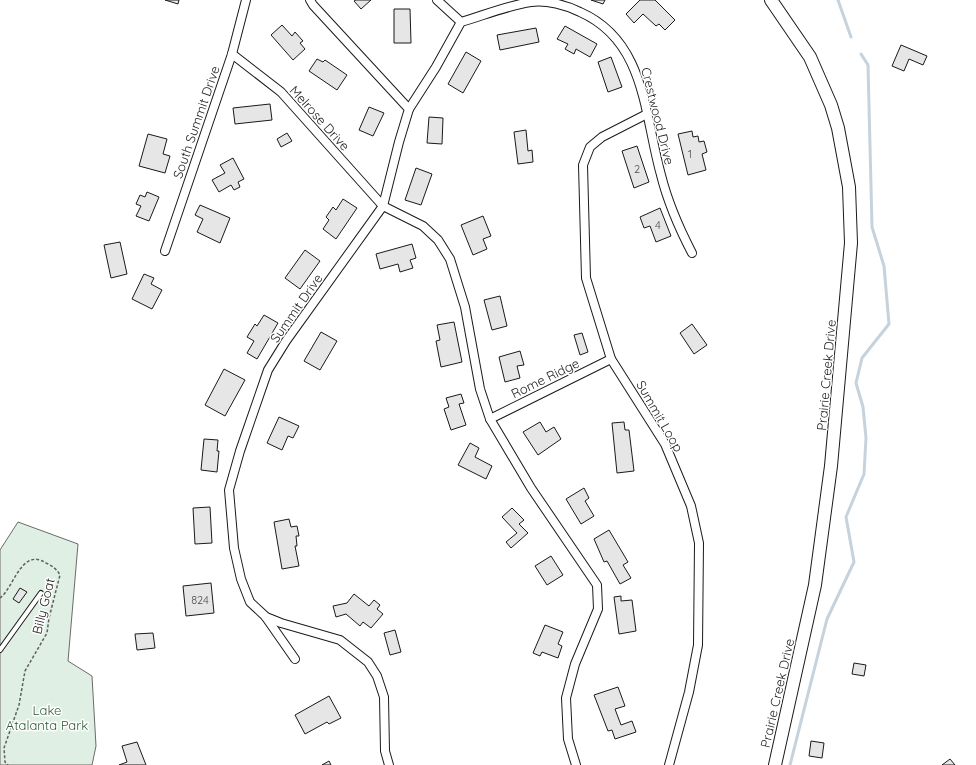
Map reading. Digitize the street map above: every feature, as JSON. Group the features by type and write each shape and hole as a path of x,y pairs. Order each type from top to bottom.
{"main road":[{"name":"Prairie Creek Drive","path":"771,0 810,58 831,105 838,128 849,187 851,244 831,466 815,586 775,765"}],"street":[{"name":"South Summit Drive","path":"165,251 232,54 246,0"},
{"path":"310,0 409,109 436,67 461,22 437,0"},
{"name":"Crestwood Drive","path":"461,22 531,2 566,5 586,14 609,30 618,39 631,60 641,86 661,176 677,225 692,253"},
{"name":"Melrose Drive","path":"232,54 280,92 383,206"},
{"name":"Summit Drive","path":"295,659 265,616 250,602 241,579 234,548 229,490 240,451 268,370 286,341 383,206 409,109"},
{"name":"Summit Loop","path":"646,114 602,137 590,147 584,165 586,278 611,359 664,444 691,506 699,543 698,645 689,692 669,765"},
{"path":"383,206 423,226 438,240 450,259 465,307 480,389 490,419 531,488 597,585 598,610 575,664 566,698 568,739 576,765"},
{"name":"Rome Ridge","path":"490,419 611,359"},
{"path":"265,616 281,623 340,640 368,662 377,676 384,697 385,751 389,765"}],"lane":[{"path":"0,650 41,593"}],"path":[{"name":"Billy Goat","path":"0,598 8,588 14,576 28,561 39,559 44,561 57,569 60,575 49,618 47,633 25,671 19,706 4,748 5,762 8,765"}],"green space":[{"name":"Lake Atalanta Park","path":"18,522 78,544 68,661 92,676 96,746 92,765 0,765 0,550"}],"building":[{"path":"165,0 179,0 178,4"},
{"path":"371,0 361,9 354,1"},
{"path":"591,0 605,0 603,4"},
{"path":"640,0 655,0 675,20 665,30 659,24 656,26 643,14 634,23 626,14"},
{"path":"394,9 410,9 411,43 394,43"},
{"path":"282,25 292,36 295,32 303,41 300,43 305,49 293,60 271,35"},
{"path":"565,26 597,44 590,57 576,49 574,54 565,49 568,44 557,39"},
{"path":"536,28 539,42 500,50 497,35"},
{"path":"901,45 927,56 923,65 909,59 904,71 892,66"},
{"path":"466,52 481,61 463,93 448,84"},
{"path":"611,57 622,87 608,92 598,62"},
{"path":"317,59 323,62 325,60 347,75 337,90 309,71"},
{"path":"270,104 272,120 235,124 233,108"},
{"path":"369,107 384,113 373,136 359,130"},
{"path":"429,117 443,118 442,144 427,143"},
{"path":"526,130 528,151 532,150 533,162 518,164 514,132"},
{"path":"692,131 693,137 698,136 699,142 704,141 707,152 702,154 706,170 688,175 678,134"},
{"path":"287,133 292,141 281,147 277,139"},
{"path":"148,134 167,139 163,154 170,156 165,173 139,166"},
{"path":"637,146 649,182 634,188 622,151"},
{"path":"233,158 244,179 238,182 240,187 234,190 231,185 219,192 212,180 225,173 220,165"},
{"path":"416,168 432,174 421,205 405,200"},
{"path":"147,192 159,197 149,221 136,216 141,206 136,204 140,195 145,197"},
{"path":"343,199 357,208 336,239 323,229 329,220 326,217 333,207 336,210"},
{"path":"200,205 230,218 220,243 197,232 203,219 195,215"},
{"path":"660,208 671,236 656,242 650,226 644,228 640,217"},
{"path":"483,216 491,236 483,239 487,249 473,255 461,225"},
{"path":"120,242 127,274 111,278 104,245"},
{"path":"412,244 416,258 410,260 413,268 400,272 398,264 380,269 376,254"},
{"path":"305,250 320,261 300,289 285,278"},
{"path":"144,274 154,278 151,284 162,290 152,309 132,299"},
{"path":"500,296 507,326 492,330 484,300"},
{"path":"264,315 278,323 257,359 247,353 254,341 247,337 255,324 257,326"},
{"path":"454,322 462,362 441,367 436,341 440,340 437,325"},
{"path":"692,324 707,345 694,354 680,333"},
{"path":"321,332 337,341 320,370 304,361"},
{"path":"582,333 588,352 580,355 574,335"},
{"path":"520,351 524,365 517,366 520,378 505,382 499,357"},
{"path":"224,369 245,380 225,416 205,405"},
{"path":"461,394 464,403 459,404 466,425 451,430 444,409 449,407 446,398"},
{"path":"279,417 299,426 293,438 288,436 282,450 267,443"},
{"path":"540,422 546,432 554,427 561,439 538,455 523,432"},
{"path":"624,422 625,430 629,430 634,471 617,473 612,423"},
{"path":"204,439 218,440 217,451 219,451 217,472 201,470"},
{"path":"470,443 479,448 475,457 492,466 486,479 458,465"},
{"path":"584,488 589,498 585,501 594,516 581,524 566,499"},
{"path":"210,507 212,543 195,544 193,508"},
{"path":"512,508 524,520 519,524 528,533 511,548 506,542 517,533 502,517"},
{"path":"289,519 291,527 297,526 299,536 296,536 297,546 295,546 299,566 282,569 274,522"},
{"path":"609,530 628,562 623,565 631,578 620,584 607,561 604,562 594,539"},
{"path":"551,556 563,575 547,585 535,566"},
{"path":"211,583 214,613 186,616 183,586"},
{"path":"20,588 27,592 19,603 13,599"},
{"path":"354,594 369,606 374,600 380,605 377,609 383,614 371,628 363,622 360,626 346,614 336,617 333,606 347,603"},
{"path":"621,596 621,601 632,600 636,631 619,634 614,597"},
{"path":"545,625 563,632 558,644 562,646 558,658 542,652 540,656 533,653"},
{"path":"395,630 401,652 390,655 384,633"},
{"path":"153,633 155,648 137,650 135,634"},
{"path":"854,663 866,665 864,676 852,674"},
{"path":"618,687 625,706 615,709 621,725 632,721 636,732 615,739 612,730 608,731 594,695"},
{"path":"329,696 341,718 329,724 327,722 305,734 295,715"},
{"path":"811,741 824,743 822,758 809,756"},
{"path":"137,742 146,765 119,765 127,762 122,746"},
{"path":"950,759 955,765 942,765"},
{"path":"329,761 331,765 322,765"}],"waterway":[{"path":"838,0 851,37"},
{"path":"790,765 827,619 854,562 846,517 864,474 866,438 863,407 856,383 862,358 889,324 884,266 872,227 868,65 861,54"}]}
